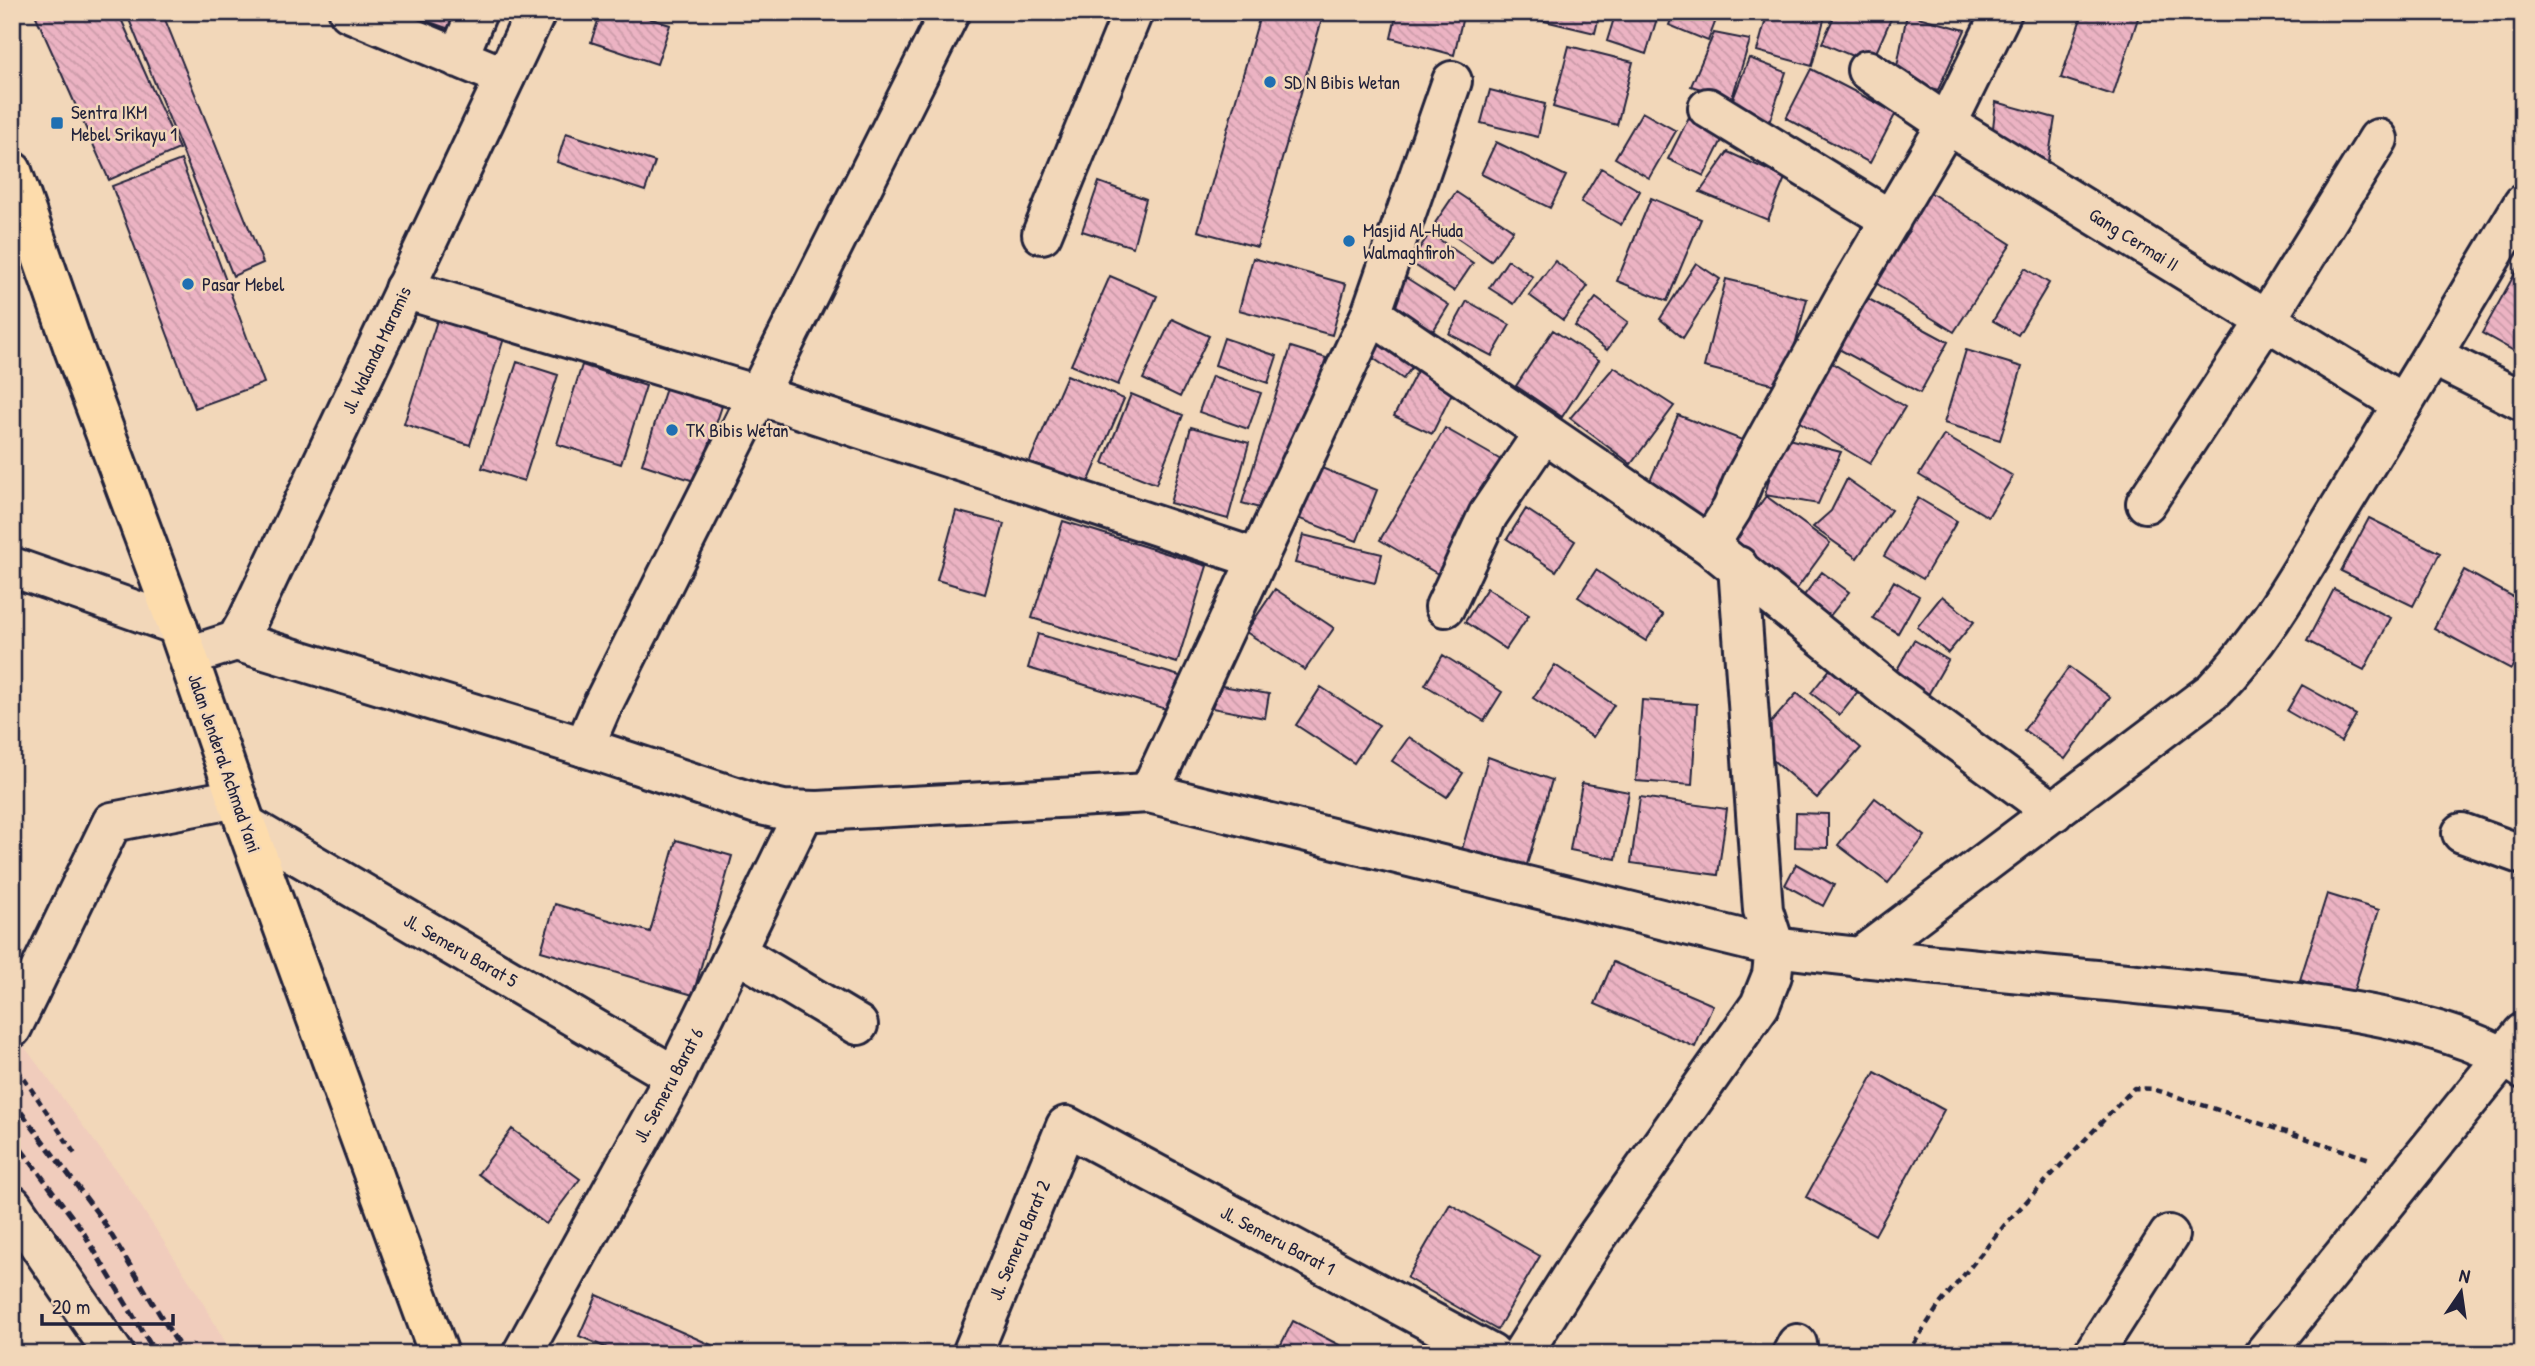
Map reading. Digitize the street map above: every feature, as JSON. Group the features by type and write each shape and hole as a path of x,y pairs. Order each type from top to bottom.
{"main road":[{"name":"Jalan Jenderal Achmad Yani","path":"12,171 74,349 183,640 242,811 439,1354"}],"street":[{"path":"349,12 505,77"},
{"path":"458,58 477,12"},
{"name":"Jl. Walanda Maramis","path":"236,641 270,575 536,12"},
{"path":"584,747 600,710 950,12"},
{"path":"1042,234 1133,12"},
{"path":"1522,1354 1593,1242 1760,1005 1772,975 1775,947 1763,910 1723,555 1732,509 1757,457 1846,295 1947,124 2002,12"},
{"name":"Gang Cermai II","path":"1867,70 1947,124 2403,404"},
{"path":"1149,793 1371,314 1452,81"},
{"path":"1708,108 1891,220"},
{"path":"2146,503 2266,320 2378,139"},
{"path":"1858,958 2213,691 2241,662 2277,610 2523,204"},
{"path":"404,289 758,396 1258,559"},
{"path":"1371,314 1723,555 1888,690 2054,812"},
{"path":"2433,356 2523,401"},
{"path":"1445,607 1488,515 1544,432"},
{"path":"12,567 183,640 236,641 584,747 757,804 804,812 1149,793 1775,947 1858,958 2178,988 2315,1005 2429,1028 2517,1053 2412,1173 2264,1354"},
{"path":"12,1028 112,822 242,811"},
{"name":"Jl. Semeru Barat 5","path":"242,811 675,1076"},
{"name":"Jl. Semeru Barat 6","path":"522,1354 675,1076 804,812"},
{"path":"2462,833 2523,855"},
{"path":"736,952 859,1025"},
{"name":"Jl. Semeru Barat 2","path":"972,1354 1066,1126"},
{"name":"Jl. Semeru Barat 1","path":"1066,1126 1490,1354"},
{"path":"12,1205 114,1354"},
{"path":"2093,1354 2169,1235"}],"path":[{"path":"12,1062 75,1154"},
{"path":"1907,1354 1940,1304 2008,1221 2134,1088 2153,1089 2412,1173"}],"shaded area":[{"path":"12,1030 129,1188 199,1296 232,1354 135,1354 68,1250 12,1176"}],"building":[{"path":"34,12 118,12 179,149 109,180"},
{"name":"Pasar Mebel","path":"126,12 162,12 263,263 233,276"},
{"path":"402,12 458,12 452,30"},
{"path":"601,12 630,12 670,25 657,64 591,42"},
{"path":"1261,12 1324,12 1257,247 1198,231"},
{"path":"1397,12 1464,12 1454,55 1391,38"},
{"path":"1534,12 1600,12 1595,33 1532,18"},
{"path":"1616,12 1659,12 1646,54 1607,41"},
{"path":"1674,12 1719,12 1708,41 1669,25"},
{"path":"1768,12 1826,12 1812,66 1757,51"},
{"path":"1836,12 1894,12 1871,64 1822,43"},
{"path":"2083,12 2140,12 2113,95 2061,78"},
{"path":"1907,14 1965,30 1938,90 1895,77"},
{"path":"1714,33 1750,40 1732,98 1691,86"},
{"path":"1569,46 1633,62 1617,125 1553,107"},
{"path":"1749,58 1786,72 1767,129 1728,112"},
{"path":"1811,69 1896,113 1870,163 1786,118"},
{"path":"1490,90 1545,104 1538,137 1481,123"},
{"path":"1996,102 2055,118 2047,167 1991,145"},
{"path":"1642,112 1676,131 1649,178 1615,158"},
{"path":"1689,117 1725,134 1704,176 1668,159"},
{"path":"566,133 655,162 645,191 557,162"},
{"path":"1496,142 1566,176 1550,208 1481,174"},
{"path":"1728,152 1785,178 1768,220 1700,192"},
{"name":"Pasar Mebel","path":"181,160 264,383 195,408 112,186"},
{"path":"1601,168 1640,191 1621,225 1581,202"},
{"path":"1099,182 1146,199 1133,247 1082,231"},
{"path":"1920,186 2011,244 1954,332 1863,275"},
{"path":"1456,192 1513,230 1491,261 1435,223"},
{"path":"1651,198 1701,219 1667,301 1617,281"},
{"path":"1430,233 1473,263 1454,291 1410,262"},
{"path":"1253,258 1346,284 1332,335 1239,310"},
{"path":"2523,259 2523,356 2482,333"},
{"path":"1508,260 1533,277 1514,304 1489,288"},
{"path":"1555,261 1588,286 1563,320 1529,295"},
{"path":"1696,263 1720,279 1683,338 1660,319"},
{"path":"2025,268 2049,283 2018,335 1993,321"},
{"path":"1110,276 1157,296 1118,385 1071,365"},
{"path":"1405,277 1449,305 1433,331 1388,303"},
{"path":"1726,279 1807,299 1784,387 1704,367"},
{"path":"1863,296 1948,342 1920,393 1835,347"},
{"path":"1596,298 1628,322 1607,350 1575,326"},
{"path":"1467,301 1510,325 1492,356 1449,334"},
{"path":"440,311 506,332 470,445 404,424"},
{"path":"1172,319 1209,336 1180,397 1143,379"},
{"path":"1379,327 1421,355 1403,379 1363,351"},
{"path":"1553,330 1599,360 1562,417 1516,386"},
{"path":"1224,338 1277,356 1268,383 1215,365"},
{"path":"1291,347 1326,358 1273,512 1242,503"},
{"path":"1966,350 2022,367 2000,440 1944,423"},
{"path":"1822,357 1905,407 1870,464 1788,415"},
{"path":"517,362 558,375 524,481 482,468"},
{"path":"582,365 646,386 621,464 557,444"},
{"path":"1420,365 1457,383 1432,434 1394,416"},
{"path":"1614,367 1674,406 1631,464 1570,418"},
{"path":"1067,375 1124,399 1085,490 1028,465"},
{"path":"1212,376 1261,393 1248,429 1199,412"},
{"path":"666,388 722,406 697,482 642,464"},
{"path":"1131,394 1183,415 1156,484 1103,463"},
{"path":"1678,415 1742,440 1704,519 1647,488"},
{"path":"1191,427 1249,443 1228,519 1170,503"},
{"path":"1445,428 1508,464 1443,577 1380,540"},
{"path":"1944,435 2013,476 1988,517 1919,475"},
{"path":"1780,437 1841,452 1818,504 1765,495"},
{"path":"1319,467 1377,490 1357,541 1300,519"},
{"path":"1847,479 1891,510 1857,558 1813,527 1831,511"},
{"path":"1766,496 1830,543 1790,598 1726,550"},
{"path":"1918,498 1957,521 1923,579 1884,556"},
{"path":"1526,509 1575,541 1556,571 1507,539"},
{"path":"956,511 1004,524 985,594 937,580"},
{"path":"2369,518 2440,553 2413,606 2341,571"},
{"path":"1063,521 1207,566 1177,663 1032,618"},
{"path":"1303,535 1382,554 1375,583 1295,563"},
{"path":"1596,570 1663,615 1646,641 1578,597"},
{"path":"2464,570 2523,602 2523,647 2511,669 2434,628"},
{"path":"1822,572 1849,592 1825,622 1799,602"},
{"path":"1894,581 1919,596 1898,633 1873,618"},
{"path":"1487,588 1529,615 1506,649 1465,622"},
{"path":"1275,589 1334,628 1305,670 1246,632"},
{"path":"2334,589 2391,618 2364,670 2307,641"},
{"path":"1942,596 1974,622 1948,653 1917,627"},
{"path":"1038,634 1183,677 1173,711 1028,668"},
{"path":"1914,640 1948,660 1924,702 1890,682"},
{"path":"1443,655 1502,692 1484,721 1425,685"},
{"path":"1839,658 1867,680 1839,715 1811,693"},
{"path":"1555,665 1614,705 1593,737 1533,698"},
{"path":"2069,667 2110,697 2065,759 2024,730"},
{"path":"1216,685 1269,694 1265,718 1212,708"},
{"path":"2302,685 2356,715 2341,742 2287,711"},
{"path":"1321,687 1379,725 1354,763 1296,725"},
{"path":"1797,693 1861,748 1817,798 1753,743"},
{"path":"1642,700 1697,704 1692,785 1636,781"},
{"path":"1409,737 1463,773 1447,797 1392,761"},
{"path":"1488,757 1552,780 1523,878 1459,860"},
{"path":"1582,783 1629,792 1616,859 1570,850"},
{"path":"1640,797 1727,809 1718,875 1631,863"},
{"path":"1875,798 1925,836 1888,883 1838,845"},
{"path":"1796,813 1828,814 1828,848 1795,847"},
{"path":"676,840 732,856 693,995 541,951 555,904 650,932"},
{"path":"1796,864 1834,885 1823,906 1785,885"},
{"path":"2327,894 2379,910 2352,996 2300,980"},
{"path":"1613,962 1713,1005 1695,1047 1595,1004"},
{"path":"1875,1072 1944,1110 1875,1235 1806,1197"},
{"path":"512,1129 580,1179 546,1224 478,1174"},
{"path":"1450,1204 1540,1256 1497,1330 1407,1278"},
{"path":"597,1295 732,1354 621,1354 579,1336"},
{"path":"1293,1321 1343,1347 1339,1354 1276,1354"}],"railway":[{"path":"12,1100 101,1218 184,1354"},
{"path":"12,1137 82,1230 156,1354"}],"place":[{"name":"SD N Bibis Wetan","path":"1270,82"},
{"name":"Sentra IKM Mebel Srikayu 1","path":"57,123"},
{"name":"Masjid Al-Huda Walmaghfiroh","path":"1349,241"},
{"name":"Pasar Mebel","path":"188,284"},
{"name":"TK Bibis Wetan","path":"672,430"}]}
